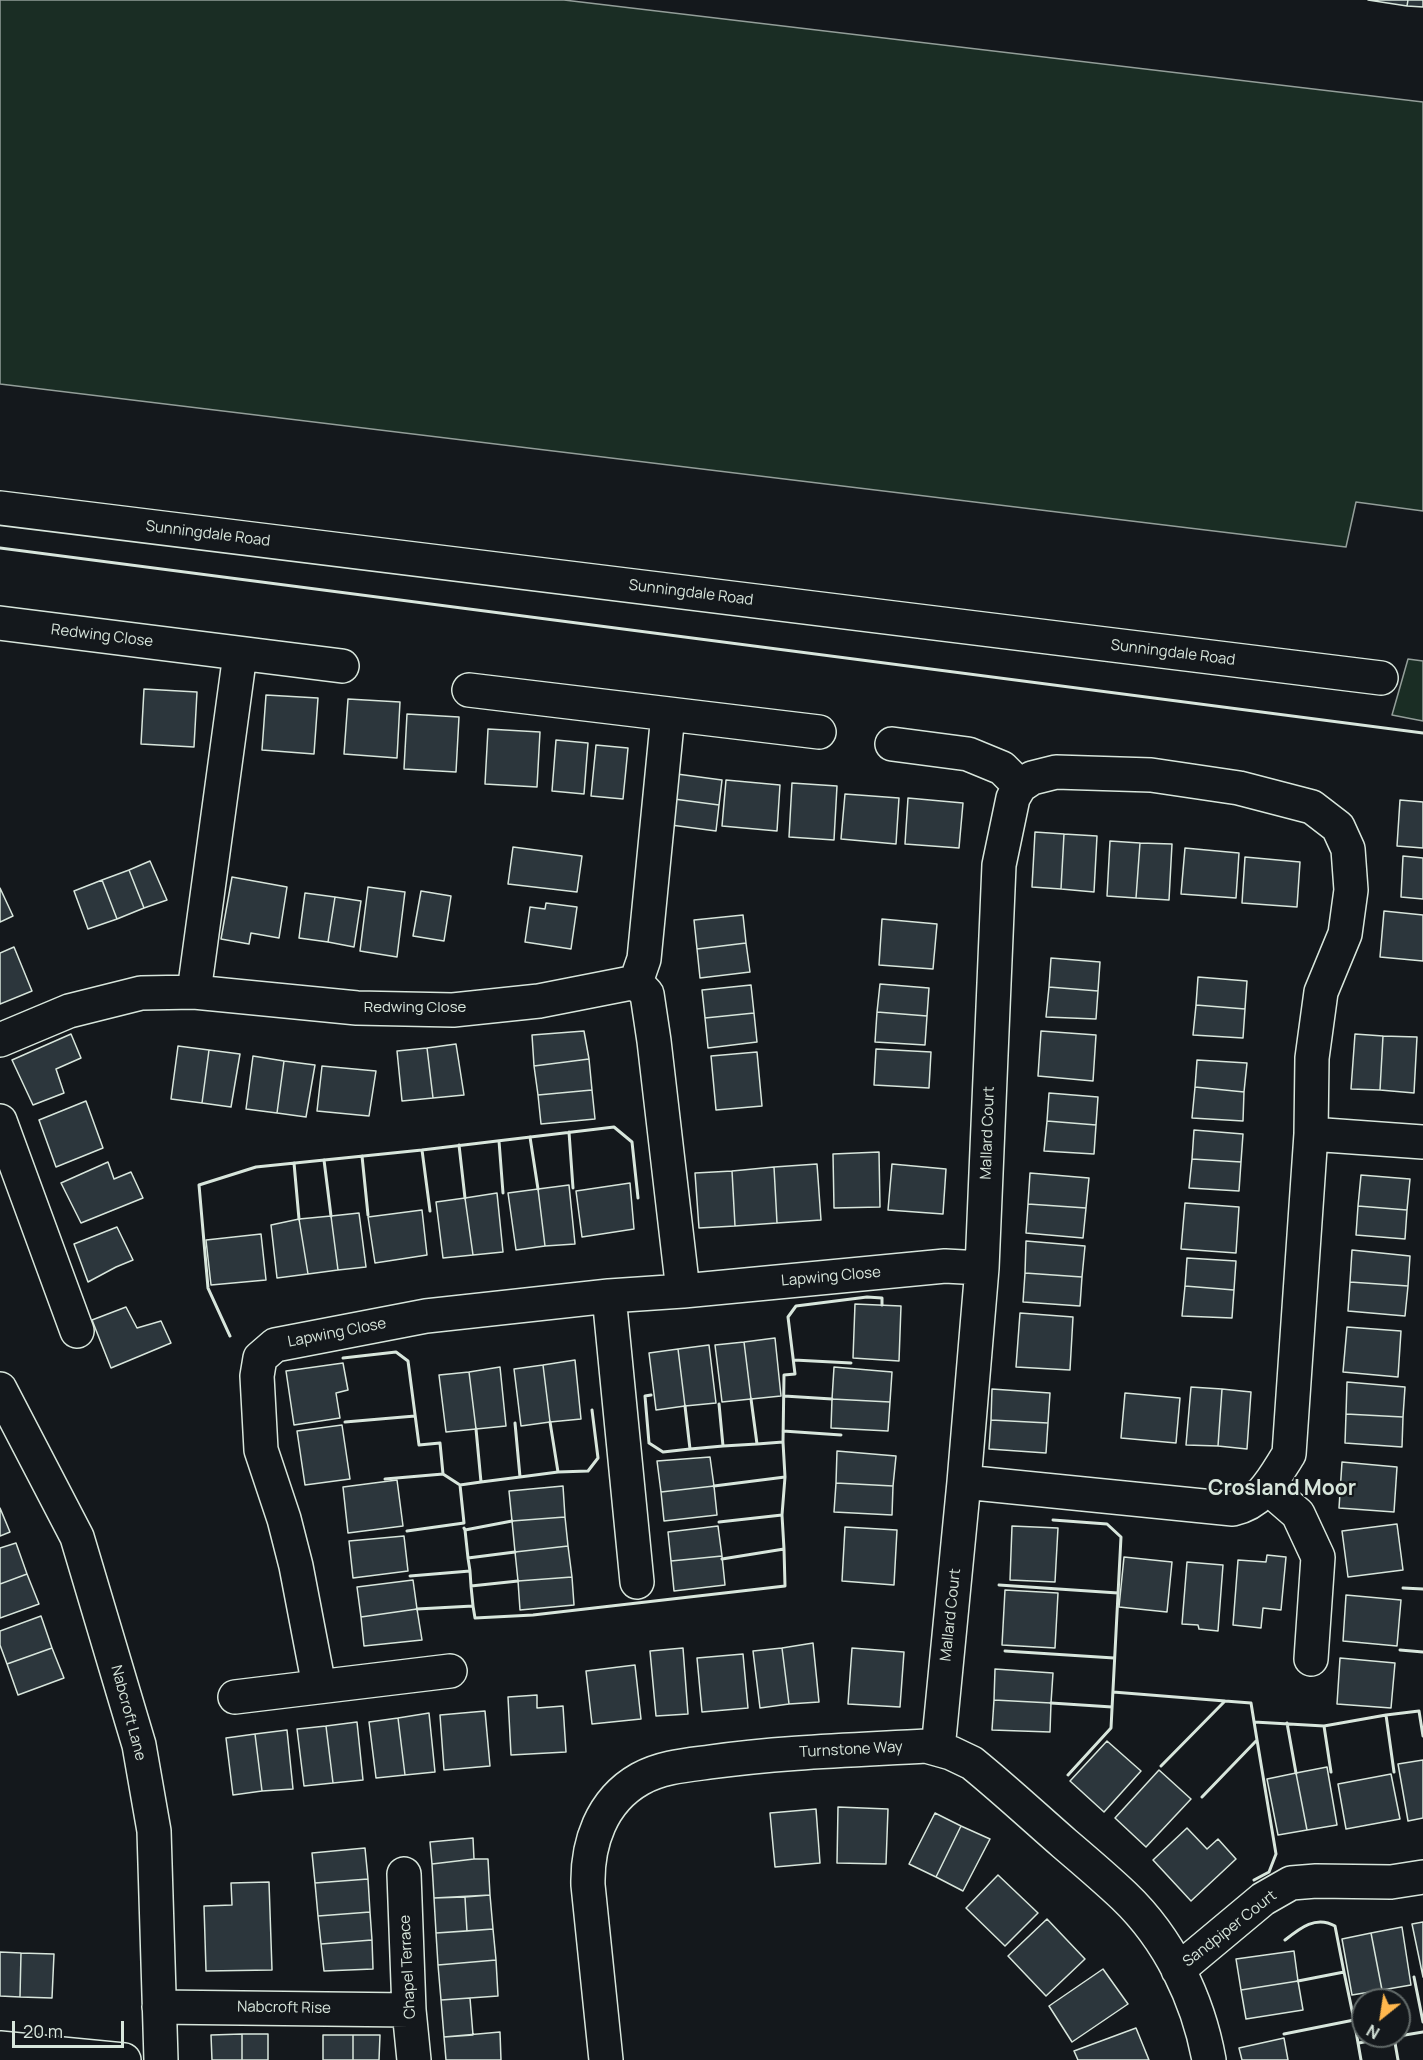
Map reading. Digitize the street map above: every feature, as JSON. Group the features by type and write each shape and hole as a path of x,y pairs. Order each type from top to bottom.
{"street":[{"name":"Sunningdale Road","path":"0,508 1381,678"},
{"name":"Redwing Close","path":"0,623 342,666"},
{"path":"194,992 240,654"},
{"path":"469,690 819,732"},
{"path":"668,714 644,959 636,982 647,994 683,1292"},
{"path":"892,744 968,754 1002,768 1020,786 1032,778 1056,772 1151,775 1239,788 1312,807 1338,828 1348,849 1351,890 1345,934 1321,992 1312,1058 1311,1134 1289,1454 1268,1488 1248,1505 1233,1509 964,1482"},
{"name":"Mallard Court","path":"939,1749 982,1268 999,866 1013,798 1020,786"},
{"name":"Redwing Close","path":"0,1040 69,1011 141,993 194,992 357,1008 453,1010 539,1001 636,982"},
{"path":"0,1121 76,1331"},
{"path":"1311,1134 1423,1142"},
{"name":"Lapwing Close","path":"319,1686 296,1566 284,1519 261,1450 257,1376 260,1358 275,1345 426,1316 609,1296 683,1292 945,1266 982,1268"},
{"path":"609,1296 637,1582"},
{"name":"Nabcroft Lane","path":"0,1389 77,1537 139,1746 154,1831 161,2060"},
{"path":"1268,1488 1298,1514 1318,1557 1311,1659"},
{"path":"235,1697 450,1671"},
{"name":"Turnstone Way","path":"606,2060 588,1885 588,1864 591,1843 599,1823 610,1806 624,1792 639,1779 669,1767 757,1755 926,1746 951,1752 972,1763 1125,1897 1149,1924 1179,1970 1197,2011 1209,2060"},
{"name":"Chapel Terrace","path":"404,1874 409,2010 414,2060"},
{"name":"Sandpiper Court","path":"1179,1970 1263,1899 1291,1883 1391,1882 1423,1877"},
{"name":"Nabcroft Rise","path":"159,2007 409,2010"},
{"path":"0,2048 123,2060"}],"green space":[{"path":"0,0 564,0 1423,102 1423,511 1356,502 1346,547 0,384"},
{"path":"1408,659 1423,661 1423,721 1392,715"}],"building":[{"path":"1368,0 1408,0 1407,6"},
{"path":"1408,0 1423,0 1423,7 1407,6"},
{"path":"144,689 197,692 194,747 141,744"},
{"path":"266,695 318,698 314,754 262,750"},
{"path":"348,699 400,702 397,758 344,754"},
{"path":"407,714 459,717 456,772 404,769"},
{"path":"488,729 540,732 537,787 485,784"},
{"path":"556,740 588,743 584,794 552,791"},
{"path":"596,745 628,748 623,799 591,796"},
{"path":"677,774 722,780 719,805 674,799"},
{"path":"726,780 780,785 777,831 722,826"},
{"path":"792,783 837,786 834,840 789,837"},
{"path":"845,794 899,798 896,844 841,839"},
{"path":"908,798 963,803 959,848 905,844"},
{"path":"674,799 719,805 716,831 671,825"},
{"path":"1400,800 1423,802 1423,848 1397,846"},
{"path":"1035,832 1064,834 1061,889 1032,887"},
{"path":"1064,834 1097,836 1094,892 1061,889"},
{"path":"1110,841 1140,843 1136,898 1107,896"},
{"path":"1140,843 1172,844 1169,900 1136,898"},
{"path":"513,847 582,856 577,892 508,884"},
{"path":"1185,848 1239,853 1236,898 1181,894"},
{"path":"1403,856 1423,858 1423,899 1401,897"},
{"path":"1245,857 1300,862 1297,907 1242,903"},
{"path":"150,861 167,900 144,908 129,870"},
{"path":"129,870 144,908 117,919 102,880"},
{"path":"232,877 287,887 279,938 251,933 249,944 221,939"},
{"path":"102,880 117,919 88,929 74,891"},
{"path":"368,887 405,892 397,957 360,951"},
{"path":"0,888 13,916 0,922"},
{"path":"421,891 451,896 444,941 413,936"},
{"path":"305,893 335,897 328,942 299,938"},
{"path":"335,897 361,901 354,947 328,942"},
{"path":"546,903 577,907 571,949 525,942 530,907 545,909"},
{"path":"1384,911 1423,915 1423,961 1380,957"},
{"path":"743,915 746,943 697,949 694,920"},
{"path":"882,919 937,924 933,969 879,965"},
{"path":"746,943 750,972 700,978 697,949"},
{"path":"14,947 32,991 0,1004 0,953"},
{"path":"1051,958 1100,962 1098,991 1049,987"},
{"path":"1198,977 1247,981 1245,1009 1196,1005"},
{"path":"880,984 929,988 927,1016 877,1012"},
{"path":"751,985 754,1013 705,1018 702,990"},
{"path":"1049,987 1098,991 1096,1019 1046,1017"},
{"path":"1196,1005 1245,1009 1243,1038 1193,1035"},
{"path":"877,1012 927,1016 925,1045 875,1042"},
{"path":"754,1013 757,1042 708,1048 705,1018"},
{"path":"584,1031 589,1059 534,1066 532,1035"},
{"path":"1041,1031 1096,1035 1093,1081 1038,1076"},
{"path":"71,1034 81,1058 56,1069 64,1093 33,1105 12,1060"},
{"path":"1355,1034 1383,1036 1380,1090 1351,1089"},
{"path":"1383,1036 1417,1037 1414,1093 1380,1090"},
{"path":"456,1044 464,1095 433,1098 427,1048"},
{"path":"178,1046 209,1050 202,1103 171,1099"},
{"path":"427,1048 433,1098 402,1101 397,1051"},
{"path":"876,1049 931,1052 929,1088 874,1085"},
{"path":"209,1050 240,1054 231,1107 202,1103"},
{"path":"757,1052 762,1106 716,1110 711,1056"},
{"path":"253,1056 284,1061 277,1113 246,1109"},
{"path":"589,1059 592,1090 538,1095 534,1066"},
{"path":"1197,1060 1247,1063 1244,1092 1195,1087"},
{"path":"284,1061 315,1065 306,1117 277,1113"},
{"path":"322,1066 376,1071 369,1116 317,1111"},
{"path":"1195,1087 1244,1092 1243,1121 1192,1118"},
{"path":"592,1090 595,1119 541,1124 538,1095"},
{"path":"1049,1093 1098,1097 1096,1125 1047,1121"},
{"path":"86,1101 103,1148 56,1167 39,1120"},
{"path":"1047,1121 1096,1125 1094,1154 1044,1151"},
{"path":"1194,1130 1243,1134 1241,1162 1192,1159"},
{"path":"879,1152 880,1207 834,1208 833,1154"},
{"path":"1192,1159 1241,1162 1239,1191 1189,1188"},
{"path":"108,1162 114,1179 131,1172 143,1198 81,1223 61,1183"},
{"path":"817,1164 821,1220 777,1223 774,1167"},
{"path":"892,1164 946,1169 943,1214 888,1210"},
{"path":"774,1167 777,1223 735,1226 732,1171"},
{"path":"732,1171 735,1226 699,1228 695,1173"},
{"path":"1030,1173 1089,1178 1086,1208 1028,1204"},
{"path":"1361,1175 1410,1179 1407,1210 1358,1206"},
{"path":"630,1183 634,1229 582,1237 576,1191"},
{"path":"569,1185 575,1244 545,1246 538,1189"},
{"path":"538,1189 545,1246 516,1250 508,1193"},
{"path":"497,1193 503,1252 473,1255 465,1198"},
{"path":"465,1198 473,1255 443,1258 436,1202"},
{"path":"1185,1203 1239,1207 1236,1253 1181,1249"},
{"path":"1028,1204 1086,1208 1083,1238 1026,1233"},
{"path":"1358,1206 1407,1210 1405,1239 1356,1235"},
{"path":"422,1210 427,1255 375,1263 368,1217"},
{"path":"359,1213 366,1267 338,1270 331,1216"},
{"path":"331,1216 338,1270 308,1274 299,1219"},
{"path":"299,1219 308,1274 277,1278 271,1225"},
{"path":"117,1227 133,1260 88,1282 74,1244"},
{"path":"261,1234 266,1280 211,1285 206,1240"},
{"path":"1026,1241 1085,1246 1082,1277 1025,1273"},
{"path":"1352,1250 1410,1256 1408,1286 1350,1282"},
{"path":"1187,1258 1236,1261 1234,1290 1185,1286"},
{"path":"1025,1273 1082,1277 1080,1306 1023,1302"},
{"path":"1350,1282 1408,1286 1405,1316 1348,1311"},
{"path":"1185,1286 1234,1290 1232,1318 1182,1316"},
{"path":"855,1304 901,1306 899,1361 853,1358"},
{"path":"126,1307 137,1328 161,1321 171,1343 111,1368 92,1320"},
{"path":"1020,1313 1073,1317 1070,1370 1016,1367"},
{"path":"1347,1327 1401,1331 1398,1377 1343,1372"},
{"path":"775,1338 781,1396 751,1399 744,1342"},
{"path":"744,1342 751,1399 722,1402 715,1345"},
{"path":"709,1345 716,1403 685,1406 678,1349"},
{"path":"678,1349 685,1406 656,1410 649,1353"},
{"path":"575,1360 581,1419 550,1422 543,1365"},
{"path":"343,1363 348,1390 336,1393 340,1418 294,1425 286,1371"},
{"path":"543,1365 550,1422 521,1426 514,1369"},
{"path":"500,1367 506,1426 476,1429 469,1372"},
{"path":"834,1367 892,1372 890,1402 832,1399"},
{"path":"469,1372 476,1429 446,1432 439,1375"},
{"path":"1347,1382 1405,1387 1403,1417 1346,1414"},
{"path":"1191,1387 1222,1389 1218,1446 1186,1445"},
{"path":"992,1389 1050,1393 1048,1423 991,1420"},
{"path":"1222,1389 1251,1392 1247,1449 1218,1446"},
{"path":"1125,1393 1180,1398 1176,1443 1121,1438"},
{"path":"832,1399 890,1402 888,1431 831,1428"},
{"path":"1346,1414 1403,1417 1402,1447 1345,1443"},
{"path":"991,1420 1048,1423 1046,1453 989,1449"},
{"path":"342,1425 350,1479 305,1485 297,1431"},
{"path":"837,1451 896,1456 893,1486 836,1483"},
{"path":"710,1457 714,1486 661,1492 657,1461"},
{"path":"1342,1462 1397,1467 1394,1512 1339,1508"},
{"path":"397,1480 403,1526 348,1533 343,1487"},
{"path":"836,1483 893,1486 892,1515 834,1512"},
{"path":"563,1486 565,1517 512,1521 509,1491"},
{"path":"714,1486 717,1515 664,1521 661,1492"},
{"path":"0,1508 10,1532 0,1536"},
{"path":"565,1517 568,1546 515,1552 512,1521"},
{"path":"1397,1524 1403,1570 1348,1577 1342,1531"},
{"path":"718,1526 722,1556 671,1561 668,1532"},
{"path":"1012,1526 1058,1528 1055,1582 1010,1580"},
{"path":"845,1527 897,1530 894,1585 842,1581"},
{"path":"404,1536 408,1571 353,1578 349,1541"},
{"path":"16,1543 27,1574 0,1584 0,1548"},
{"path":"568,1546 572,1577 518,1581 515,1552"},
{"path":"1267,1555 1286,1557 1281,1610 1263,1608 1261,1628 1233,1625 1238,1560 1266,1562"},
{"path":"722,1556 725,1585 674,1591 671,1561"},
{"path":"1124,1557 1172,1562 1167,1612 1119,1607"},
{"path":"1187,1562 1223,1565 1218,1631 1199,1629 1198,1625 1182,1624"},
{"path":"27,1574 39,1604 0,1618 0,1584"},
{"path":"572,1577 574,1605 520,1610 518,1581"},
{"path":"413,1580 417,1609 361,1617 357,1587"},
{"path":"1005,1590 1058,1593 1055,1648 1002,1645"},
{"path":"1346,1595 1401,1600 1397,1646 1343,1641"},
{"path":"417,1609 422,1640 364,1646 361,1617"},
{"path":"41,1616 52,1648 7,1664 0,1645 0,1631"},
{"path":"813,1643 819,1702 789,1704 782,1648"},
{"path":"52,1648 64,1678 18,1695 7,1664"},
{"path":"683,1648 688,1714 656,1716 650,1651"},
{"path":"782,1648 789,1704 760,1708 753,1651"},
{"path":"852,1648 904,1652 900,1707 848,1704"},
{"path":"743,1654 748,1708 702,1712 697,1658"},
{"path":"1340,1658 1395,1663 1391,1708 1337,1704"},
{"path":"635,1665 641,1719 592,1724 586,1671"},
{"path":"995,1669 1053,1673 1051,1703 994,1700"},
{"path":"537,1695 537,1708 563,1706 566,1752 511,1755 508,1697"},
{"path":"994,1700 1051,1703 1050,1732 992,1730"},
{"path":"485,1711 490,1766 444,1770 440,1715"},
{"path":"429,1713 435,1772 405,1775 398,1718"},
{"path":"398,1718 405,1775 376,1778 369,1722"},
{"path":"357,1722 363,1780 333,1783 326,1726"},
{"path":"326,1726 333,1783 304,1786 297,1729"},
{"path":"287,1730 293,1789 262,1791 255,1734"},
{"path":"255,1734 262,1791 233,1795 226,1738"},
{"path":"1107,1741 1141,1771 1104,1812 1070,1781"},
{"path":"1423,1760 1423,1818 1408,1821 1398,1764"},
{"path":"1327,1767 1337,1825 1307,1830 1296,1773"},
{"path":"1159,1770 1191,1799 1146,1847 1115,1818"},
{"path":"1296,1773 1307,1830 1278,1835 1267,1779"},
{"path":"1391,1774 1400,1819 1346,1829 1338,1784"},
{"path":"838,1807 888,1809 886,1864 837,1863"},
{"path":"816,1809 820,1863 775,1867 770,1813"},
{"path":"935,1813 961,1826 936,1877 909,1864"},
{"path":"961,1826 990,1839 963,1891 936,1877"},
{"path":"1187,1828 1207,1849 1218,1839 1236,1859 1191,1901 1153,1860"},
{"path":"473,1838 474,1859 432,1864 430,1842"},
{"path":"365,1848 368,1879 315,1883 312,1853"},
{"path":"488,1859 490,1895 434,1898 432,1864"},
{"path":"998,1875 1038,1913 1005,1946 966,1908"},
{"path":"368,1879 370,1912 318,1916 315,1883"},
{"path":"269,1882 272,1970 206,1971 204,1906 232,1905 231,1883"},
{"path":"490,1895 493,1929 467,1931 465,1897"},
{"path":"465,1897 467,1931 436,1933 434,1898"},
{"path":"370,1912 372,1940 321,1944 318,1916"},
{"path":"1047,1919 1085,1959 1046,1996 1008,1956"},
{"path":"1423,1922 1423,1977 1412,1924"},
{"path":"1402,1927 1411,1985 1382,1988 1371,1933"},
{"path":"493,1929 496,1960 438,1965 436,1933"},
{"path":"1371,1933 1382,1988 1351,1989 1342,1939"},
{"path":"372,1940 373,1969 324,1971 321,1944"},
{"path":"1294,1951 1298,1981 1241,1990 1236,1959"},
{"path":"0,1952 21,1953 20,1997 0,1996"},
{"path":"21,1953 54,1954 52,1998 20,1997"},
{"path":"496,1960 498,1996 441,2000 438,1965"},
{"path":"1103,1969 1128,2004 1072,2042 1049,2006"},
{"path":"1298,1981 1303,2010 1246,2019 1241,1990"},
{"path":"470,1998 473,2035 444,2037 441,2000"},
{"path":"1136,2028 1149,2060 1078,2060 1074,2051"},
{"path":"500,2032 501,2060 446,2060 444,2037"},
{"path":"242,2034 268,2034 268,2060 242,2060"},
{"path":"242,2034 242,2060 212,2060 211,2035"},
{"path":"323,2035 353,2035 353,2060 323,2060"},
{"path":"353,2035 380,2035 379,2060 353,2060"},
{"path":"1284,2038 1288,2060 1242,2060 1239,2048"}],"wall":[{"path":"0,548 1423,733"},
{"path":"230,1336 208,1288 199,1185 256,1167 614,1127 632,1142 638,1198"},
{"path":"569,1132 573,1188"},
{"path":"530,1137 538,1189"},
{"path":"499,1141 503,1193"},
{"path":"459,1145 465,1198"},
{"path":"422,1150 430,1211"},
{"path":"362,1156 368,1215"},
{"path":"324,1160 331,1216"},
{"path":"294,1163 299,1219"},
{"path":"757,1444 783,1442 784,1375 795,1374 788,1317 796,1306 867,1297 882,1298 882,1305"},
{"path":"343,1358 396,1352 408,1361 419,1445 440,1443 443,1474 460,1485 481,1482"},
{"path":"794,1360 851,1363"},
{"path":"651,1395 645,1396 649,1443 663,1452 690,1449 685,1406"},
{"path":"784,1396 832,1399"},
{"path":"723,1446 757,1444 751,1399"},
{"path":"690,1449 723,1446 719,1404"},
{"path":"550,1422 558,1472 588,1471 598,1458 592,1410"},
{"path":"345,1422 415,1416"},
{"path":"515,1423 520,1477 558,1472"},
{"path":"476,1429 481,1482 520,1477"},
{"path":"783,1431 841,1435"},
{"path":"714,1486 785,1477 783,1442"},
{"path":"385,1479 443,1474"},
{"path":"719,1522 782,1515 785,1477"},
{"path":"407,1531 464,1523 460,1485"},
{"path":"722,1559 784,1549 782,1515"},
{"path":"1053,1520 1107,1524 1121,1537 1111,1728 1068,1775"},
{"path":"464,1528 465,1530 512,1521"},
{"path":"465,1530 468,1558 515,1552"},
{"path":"473,1606 475,1618 533,1615 785,1586 784,1549"},
{"path":"410,1576 470,1571 468,1558"},
{"path":"470,1571 471,1586 518,1581"},
{"path":"999,1585 1118,1593"},
{"path":"417,1609 473,1606 471,1586"},
{"path":"1403,1588 1423,1589"},
{"path":"1400,1650 1423,1652"},
{"path":"1005,1651 1114,1658"},
{"path":"1113,1692 1225,1701 1161,1766"},
{"path":"1202,1797 1257,1740 1251,1703 1225,1701"},
{"path":"1051,1703 1112,1707"},
{"path":"1386,1715 1419,1711 1423,1736"},
{"path":"1324,1726 1386,1715 1394,1772"},
{"path":"1254,1722 1324,1726 1331,1772"},
{"path":"1287,1723 1296,1773"},
{"path":"1254,1880 1269,1872 1276,1854 1257,1740"},
{"path":"1285,1940 1302,1927 1315,1922 1335,1926 1344,1972 1298,1981"},
{"path":"1284,2034 1354,2020 1344,1972"},
{"path":"1414,1977 1423,2022"},
{"path":"1411,2034 1423,2032"},
{"path":"1359,2048 1361,2060"},
{"path":"1396,2048 1398,2060"}],"district":[{"name":"Crosland Moor","path":"1282,1489"}]}
